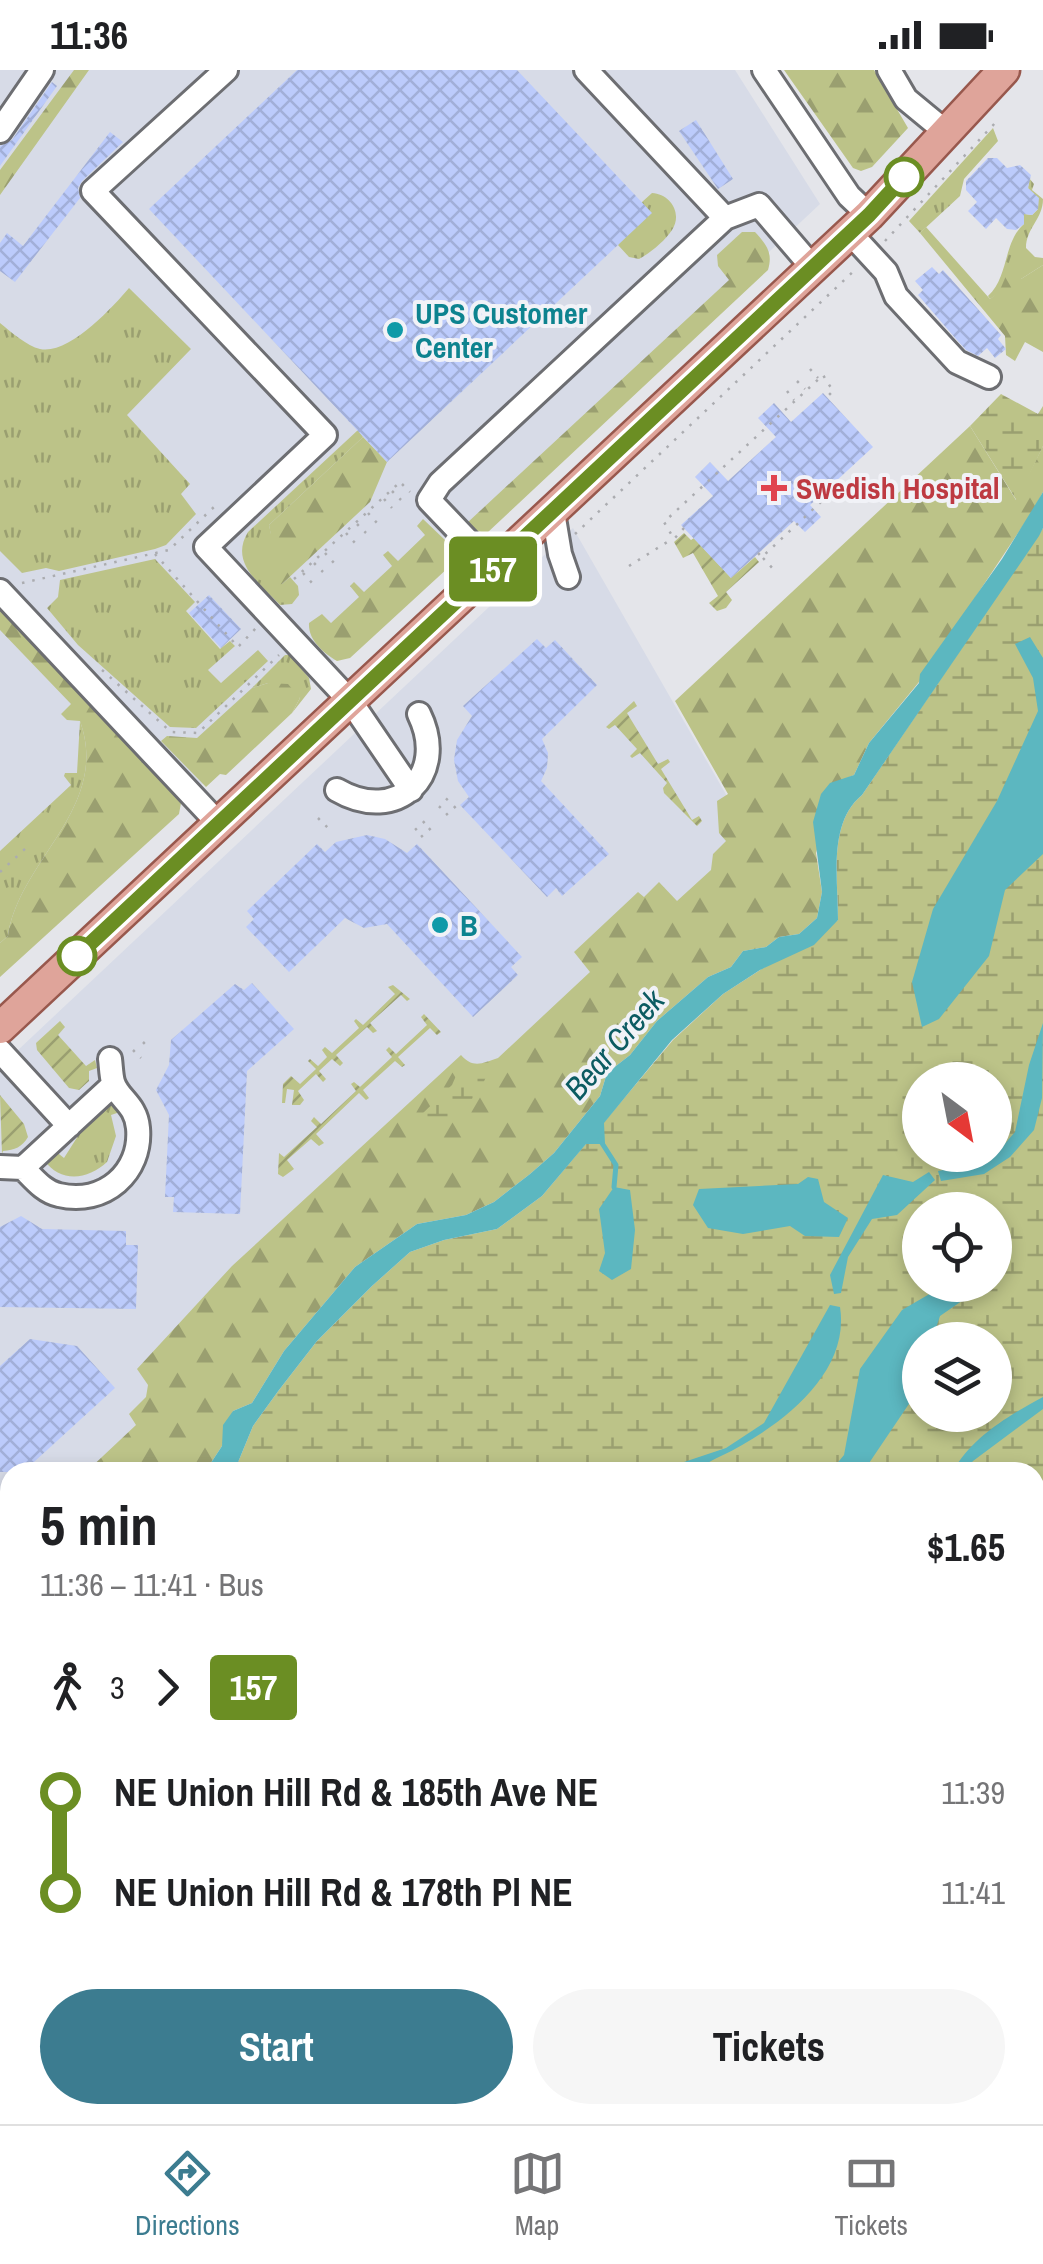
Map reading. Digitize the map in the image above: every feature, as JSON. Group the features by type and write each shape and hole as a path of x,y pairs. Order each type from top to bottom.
{"main road":[{"path":"0,1028 813,268 1004,70"}],"lane":[{"path":"0,131 42,70"},
{"path":"226,70 93,191 324,435 206,547 351,702 411,790"},
{"path":"586,70 725,218"},
{"path":"764,70 849,196 896,296 957,362 989,377"},
{"path":"889,70 906,98 946,132"},
{"path":"494,568 429,500 440,484 725,218 759,204 813,268"},
{"path":"524,540 568,576 553,512"},
{"path":"0,591 218,824"},
{"path":"337,790 370,804 389,803 411,790 425,770 428,753 426,728 419,714"},
{"path":"0,1051 68,1126"},
{"path":"110,1059 114,1085 131,1104 138,1126 137,1156 120,1183 88,1198 58,1195 12,1168 114,1085"}],"path":[{"path":"880,246 996,122"},
{"path":"566,542 861,264"},
{"path":"810,369 819,379"},
{"path":"674,538 664,522 824,375 833,392 827,397"},
{"path":"797,381 806,390"},
{"path":"787,391 795,401"},
{"path":"689,428 694,435"},
{"path":"294,578 400,484 410,492"},
{"path":"776,572 760,555 839,485"},
{"path":"392,490 400,500"},
{"path":"383,498 392,508"},
{"path":"24,580 169,550 216,506"},
{"path":"367,512 377,523"},
{"path":"356,522 366,533"},
{"path":"629,566 684,528"},
{"path":"345,532 354,543"},
{"path":"324,552 334,563"},
{"path":"154,553 238,647 270,614"},
{"path":"313,562 323,572"},
{"path":"302,572 312,584"},
{"path":"94,662 171,732 198,733 295,640"},
{"path":"439,808 448,798"},
{"path":"446,815 456,806"},
{"path":"318,818 328,828"},
{"path":"415,830 424,822"},
{"path":"421,837 431,828"},
{"path":"0,872 26,848"},
{"path":"143,1042 150,1049"},
{"path":"133,1050 141,1058"}],"shaded area":[{"path":"0,70 735,70 820,204 0,974"},
{"path":"573,528 751,838 146,1462 0,1462 0,1067"}],"green space":[{"path":"74,70 89,70 0,195 0,170"},
{"path":"784,70 874,70 908,128 872,167 861,171 853,168"},
{"path":"993,128 998,141 964,179 960,196 920,233 909,221"},
{"path":"1029,178 1034,184 1032,190 1043,199 1026,248 1035,257 1043,258 1043,265 990,299 1012,240 1024,224 1024,214 1032,215 1038,209 1038,198 1028,191"},
{"path":"652,193 673,206 675,224 648,253 639,259 629,257 618,245 642,202"},
{"path":"926,227 990,299 999,292 1006,276 1021,279 1043,265 1043,352 1025,342 1015,361 1006,355 1005,336 920,233"},
{"path":"742,232 755,232 766,245 768,270 487,533 476,531 467,523 729,280 718,266 717,255"},
{"path":"129,288 191,349 127,415 190,484 181,494 196,514 166,545 155,549 59,571 46,568 22,573 0,551 0,323 30,345 51,349 89,328"},
{"path":"1001,394 1038,414 1043,406 1043,446 1017,501 970,426"},
{"path":"970,426 1016,500 1043,446 1043,492 1032,512 919,682 869,743 854,775 838,782 816,853 822,892 817,918 799,934 743,951 731,967 708,977 657,1021 630,1055 607,1073 600,1096 554,1153 494,1202 466,1215 417,1224 355,1267 284,1351 252,1403 233,1411 222,1446 212,1462 97,1462 136,1425 129,1414 146,1397 148,1385 137,1369 232,1266 461,1055 474,1063 498,1058 590,972 574,952 638,892 644,897 659,882 677,901 711,870 713,854 726,841 719,833 717,801 728,794 675,701"},
{"path":"358,430 363,437 269,525 282,584 290,577 298,586 299,595 292,604 280,605 249,572 242,554 243,543 248,532"},
{"path":"363,437 387,462 370,502 282,584 275,585 269,525"},
{"path":"423,519 445,540 456,558 350,658 332,658 314,640 309,623 322,614 331,623 359,597 350,586 354,582 364,592 392,566 383,555 388,551 398,561 425,535 417,526"},
{"path":"1043,528 1043,1462 238,1462 253,1426 279,1390 317,1341 372,1286 410,1252 497,1229 542,1196 673,1040 723,994 838,920 837,852 844,820"},
{"path":"684,533 691,540 694,538 731,578 755,557 759,562 726,592 732,600 726,608 717,611 709,603 718,596 693,553 683,558 674,542"},
{"path":"155,559 195,602 186,611 220,649 230,641 235,646 208,670 221,683 258,650 268,661 196,728 170,727 78,645 47,608 58,597 60,580"},
{"path":"0,610 174,790 181,803 179,814 0,977 0,943 8,936 28,883 74,807 83,781 86,752 80,721 67,720 61,714 71,704 0,630"},
{"path":"285,655 290,655 309,678 311,689 292,713 300,698 268,683 252,688"},
{"path":"268,683 288,684 300,698 292,713 226,775 220,774 206,787 161,741 167,736 197,738 252,688"},
{"path":"634,701 637,706 627,713 658,764 668,759 670,762 661,769 692,820 699,816 702,821 697,826 664,793 667,783 640,753 630,756 637,749 615,725 606,727"},
{"path":"80,721 86,752 83,781 74,807 28,883 8,936 0,943 0,851 71,785 64,776 77,773"},
{"path":"393,985 410,999 407,1001 401,995 370,1023 377,1031 373,1033 367,1027 336,1055 343,1063 340,1066 332,1059 319,1071 326,1079 323,1082 316,1074 298,1091 304,1100 300,1105 292,1105 294,1090 287,1089 282,1103 283,1084 291,1076 300,1084 316,1069 308,1061 318,1066 327,1057 322,1050 325,1047 332,1053 359,1028 356,1019 363,1025 395,994 388,987"},
{"path":"424,1014 441,1032 437,1035 430,1028 398,1057 405,1065 395,1061 363,1090 369,1098 366,1100 359,1093 316,1134 324,1143 319,1146 311,1139 287,1160 294,1169 283,1177 278,1174 279,1153 284,1157 317,1127 311,1121 314,1117 321,1124 356,1091 351,1084 360,1087 392,1057 386,1050 389,1047 396,1054 427,1025 421,1017"},
{"path":"60,1021 65,1027 58,1035 86,1066 95,1060 97,1068 89,1071 89,1081 79,1090 69,1088 37,1050 36,1043"},
{"path":"459,1069 474,1070 486,1077 463,1108 431,1127 423,1122 422,1114 452,1085"},
{"path":"0,1095 24,1124 28,1137 21,1146 2,1154"},
{"path":"107,1104 120,1112 111,1115 116,1136 107,1162 83,1175 58,1173 44,1160 54,1150 64,1158 90,1117"}],"water":[{"path":"1043,492 1043,528 1039,536 844,820 837,852 838,920 814,945 760,970 723,994 672,1040 604,1123 605,1144 586,1144 542,1196 497,1229 410,1252 317,1341 253,1426 238,1462 212,1462 222,1446 223,1425 233,1411 252,1403 284,1351 355,1267 417,1224 466,1215 494,1202 554,1153 600,1096 607,1073 630,1055 657,1021 708,977 731,967 743,951 799,934 817,918 822,892 813,822 821,794 830,783 854,775 869,743 919,683 920,674 1002,559"},
{"path":"1030,637 1043,658 1043,854 1005,890 989,956 939,1019 922,1027 912,982 933,909 997,801 1038,711 1033,678 1015,644"},
{"path":"1043,1023 1042,1098 1034,1130 1012,1155 1012,1135"},
{"path":"929,1172 935,1180 922,1192 902,1192 902,1210 897,1215 872,1219 848,1257 841,1293 834,1294 830,1275 883,1175 913,1182"},
{"path":"938,1172 987,1172 984,1174 941,1181"},
{"path":"808,1177 818,1179 824,1202 848,1218 839,1237 805,1236 790,1226 743,1234 708,1228 693,1205 699,1189 798,1184"},
{"path":"614,1187 630,1190 635,1230 631,1269 612,1280 599,1271 605,1253 599,1209"},
{"path":"916,1302 960,1302 940,1316 938,1322 902,1322 902,1414 870,1462 838,1462 844,1455 860,1369 902,1310"},
{"path":"830,1305 840,1307 840,1332 834,1356 805,1398 742,1445 709,1462 684,1462 726,1448 764,1423"},
{"path":"1043,1397 1043,1409 972,1462 959,1462 988,1432 1012,1432 1012,1416"}],"building":[{"name":"UPS Customer Center","path":"297,70 517,70 652,213 387,462 149,209"},
{"path":"52,82 57,86 0,166 0,146 12,140"},
{"path":"696,120 733,179 718,189 679,131"},
{"path":"110,132 123,142 82,181 78,188 80,198 15,282 0,271 0,243 7,233 23,246"},
{"path":"988,158 997,158 1007,168 1020,165 1031,175 1028,188 1039,198 1038,209 1032,215 1024,214 1024,224 1016,230 1007,229 996,218 986,229 968,211 977,202 966,190 966,181"},
{"path":"932,267 939,274 943,270 1001,335 998,339 1006,349 995,358 987,348 978,356 966,350 918,295 923,290 915,281"},
{"name":"Swedish Hospital","path":"823,393 873,447 810,505 821,517 805,532 794,521 731,578 681,525 713,496 695,477 710,462 728,481 776,437 758,418 774,403 791,422"},
{"path":"209,595 241,629 221,648 189,613"},
{"path":"537,639 546,648 555,640 597,685 542,739 548,753 541,781 609,854 562,896 556,888 547,897 460,805 469,797 458,781 454,760 457,740 472,716 463,706"},
{"name":"B","path":"367,835 385,839 407,853 417,844 522,957 511,967 518,975 473,1017 387,924 364,928 345,918 289,972 246,927 254,919 247,911 317,844 325,852 336,842"},
{"path":"252,983 294,1029 247,1071 240,1214 173,1212 174,1197 165,1197 169,1115 156,1090 169,1065 171,1040 235,984 244,990"},
{"path":"21,1216 42,1229 126,1231 126,1245 138,1245 136,1309 0,1307 0,1227"},
{"path":"30,1339 77,1346 115,1388 34,1462 0,1462 0,1366"}],"waterway":[{"path":"600,1140 616,1165 614,1187"}],"bus line":[{"name":"157","path":"77,956 869,215 904,177"}],"place":[{"name":"UPS Customer Center","path":"395,330"},
{"name":"Swedish Hospital","path":"774,488"},
{"name":"B","path":"440,925"}],"water label":[{"name":"Bear Creek","path":"614,1044"}]}
